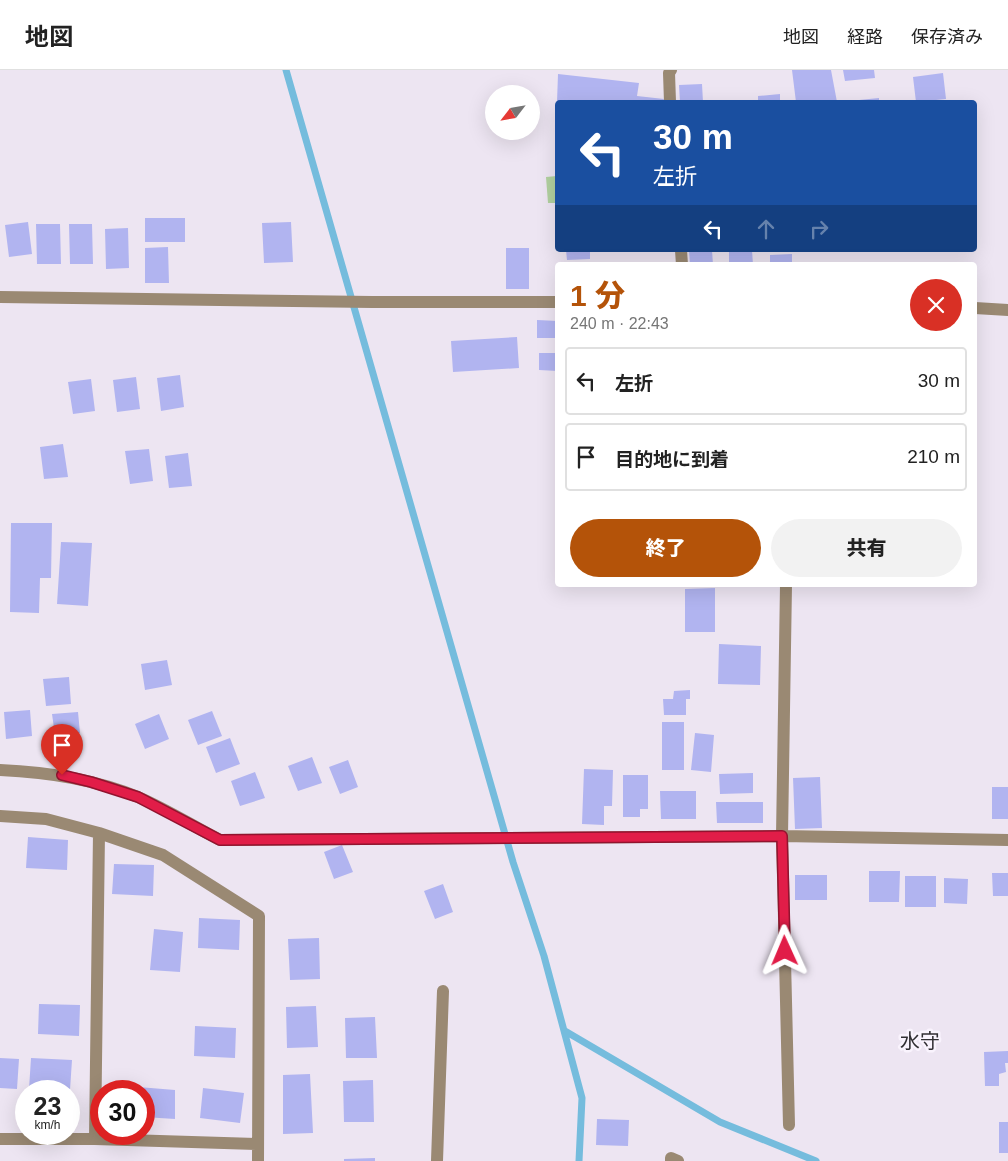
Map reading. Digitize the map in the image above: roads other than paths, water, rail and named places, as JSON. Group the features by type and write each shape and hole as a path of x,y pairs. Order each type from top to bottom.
{"street":[{"path":"670,100 669,73 671,70"},
{"path":"0,297 331,302 555,302"},
{"path":"977,308 1008,310"},
{"path":"786,587 782,836 789,1125"},
{"path":"0,770 32,771 62,775 114,789 138,797 220,840 782,836 1008,840"},
{"path":"0,816 46,820 98,832 163,855 259,916 258,1161"},
{"path":"96,1080 98,832"},
{"path":"437,1161 444,991"},
{"path":"0,1139 90,1139"},
{"path":"155,1141 258,1144"},
{"path":"671,1161 671,1158 678,1161"}],"waterway":[{"path":"286,70 513,862 544,956 582,1098 579,1161"},
{"path":"565,1031 720,1122 816,1161"}],"district":[{"name":"水守","path":"920,1041"}]}
